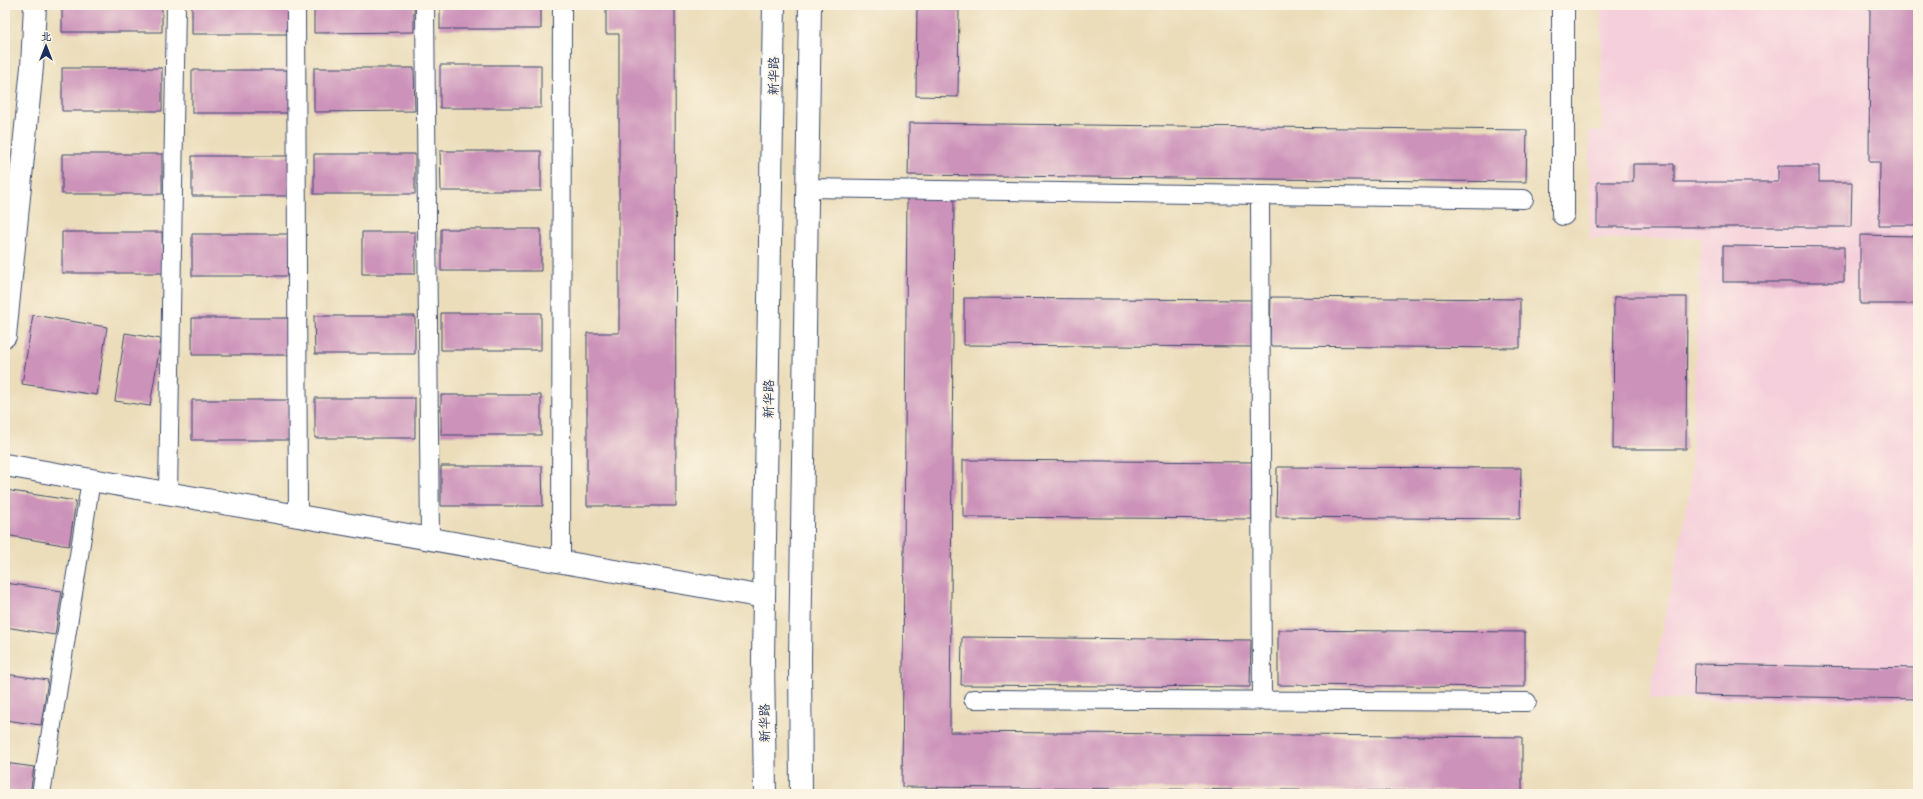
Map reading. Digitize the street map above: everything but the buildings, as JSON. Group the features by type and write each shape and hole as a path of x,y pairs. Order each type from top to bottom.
{"main road":[{"path":"5,336 32,66 35,5"},
{"name":"新华路","path":"765,794 764,597 774,5"},
{"path":"801,794 800,658 810,5"},
{"path":"1563,5 1564,214"},
{"path":"5,465 764,597"}],"lane":[{"path":"168,494 176,5"},
{"path":"296,5 298,516"},
{"path":"425,5 430,539"},
{"path":"561,562 562,5"},
{"path":"807,188 1524,199"},
{"path":"1260,195 1262,701"},
{"path":"41,794 91,480"},
{"path":"973,699 1527,702"}],"shaded area":[{"path":"1601,5 1918,5 1918,702 1649,699 1690,489 1701,238 1590,239 1589,131 1602,131"},
{"path":"887,791 1483,794 887,794"}]}
